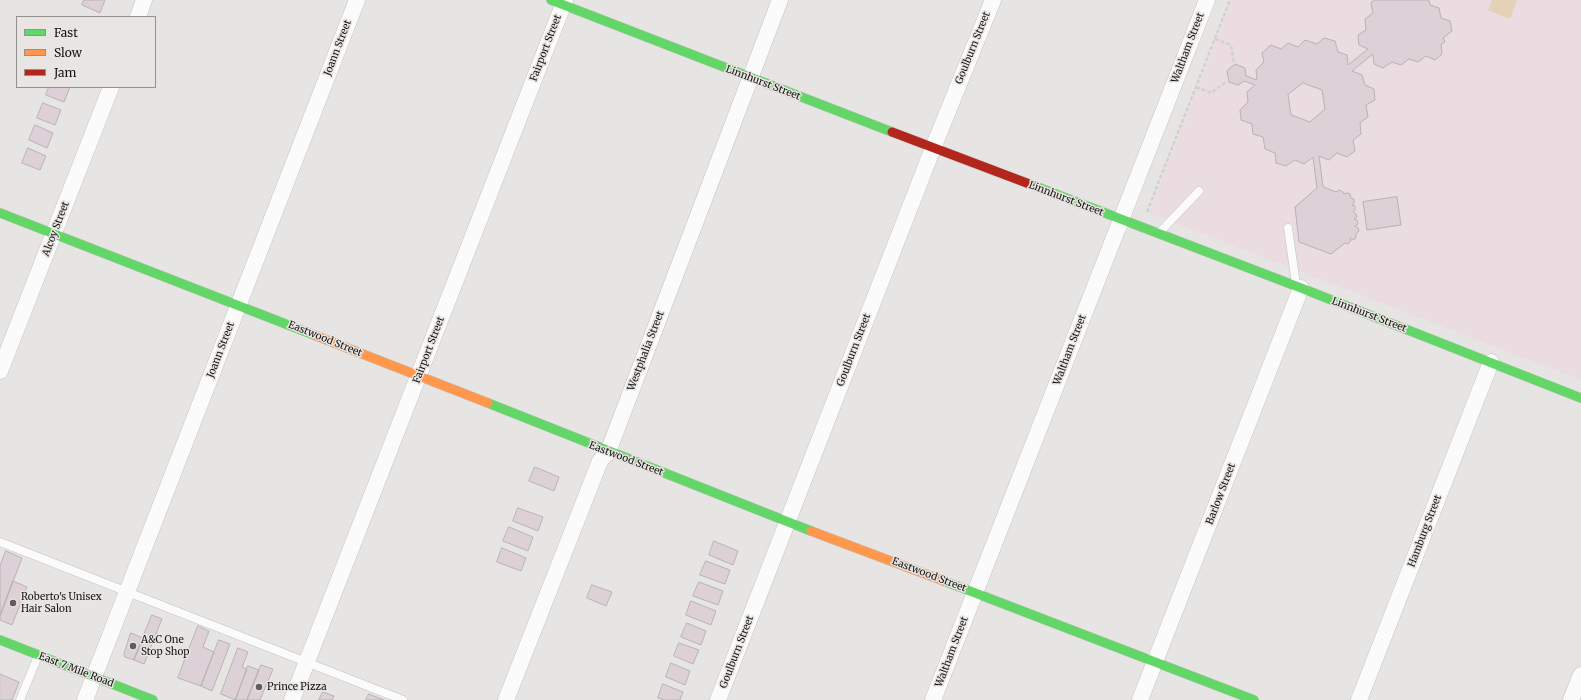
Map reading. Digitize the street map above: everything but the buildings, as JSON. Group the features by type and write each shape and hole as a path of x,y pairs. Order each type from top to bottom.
{"street":[{"path":"138,16 144,0"},
{"name":"Joann Street","path":"85,700 357,0"},
{"name":"Westphalia Street","path":"506,700 600,461 608,452 749,78 780,0"},
{"name":"Goulburn Street","path":"718,700 933,148 993,0"},
{"name":"Waltham Street","path":"933,700 1206,0"},
{"name":"Linnhurst Street","path":"560,2 749,78 1298,287 1581,398"},
{"name":"Fairport Street","path":"292,700 418,377 560,2"},
{"name":"Alcoy Street","path":"0,371 110,88"},
{"name":"Eastwood Street","path":"0,213 239,305 788,522 975,592 1254,700"},
{"name":"Barlow Street","path":"1140,700 1298,287"},
{"name":"Hamburg Street","path":"1358,700 1491,362"},
{"name":"East 7 Mile Road","path":"0,640 94,677 119,690 153,700"},
{"path":"1571,700 1581,675"}],"lane":[{"path":"1158,234 1199,191"},
{"path":"1288,228 1298,287"},
{"path":"0,542 403,700"},
{"path":"20,700 38,655"}],"path":[{"path":"1139,226 1146,216 1230,0"},
{"path":"1215,39 1231,45 1234,63"},
{"path":"1196,87 1211,93 1226,82"}],"shaded area":[{"path":"1232,0 1581,0 1581,380 1149,213"},
{"path":"1492,0 1517,0 1510,19 1488,10"}],"traffic: fast":[{"path":"551,0 892,132"},
{"path":"1032,185 1301,288 1581,398"},
{"path":"0,213 314,335"},
{"path":"488,403 811,531"},
{"path":"944,581 1254,700"},
{"path":"0,640 153,700"}],"traffic: slow":[{"path":"314,335 488,403"},
{"path":"811,531 944,581"}],"traffic: jam":[{"path":"892,132 1032,185"}],"place":[{"name":"Roberto's Unisex Hair Salon","path":"13,603"},
{"name":"A&C One Stop Shop","path":"133,646"},
{"name":"Prince Pizza","path":"259,687"}]}
